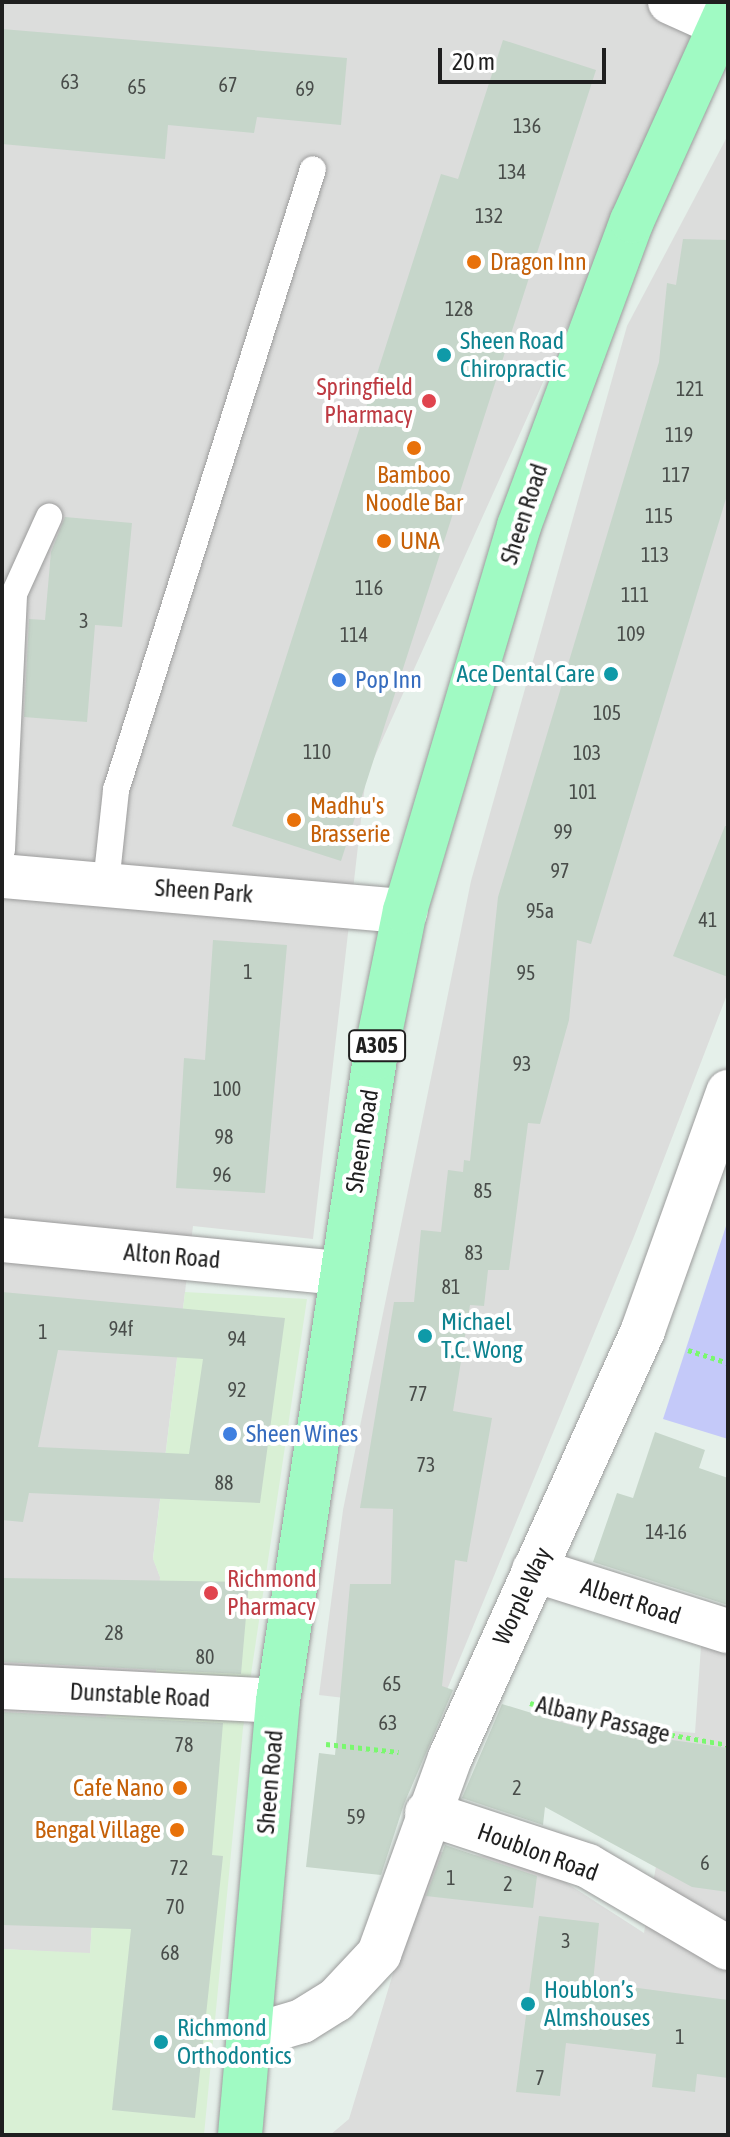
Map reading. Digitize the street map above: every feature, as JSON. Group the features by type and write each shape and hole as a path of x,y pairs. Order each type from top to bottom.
{"main road":[{"name":"Sheen Road","path":"240,2135 275,1720 341,1273 405,911 519,526 632,221 723,16"}],"street":[{"path":"670,2 723,16"},
{"name":"Sheen Park","path":"2,876 405,911"},
{"name":"Worple Way","path":"248,2037 302,2021 336,2000 379,1954 427,1813 479,1688 643,1330 728,1092"},
{"name":"Alton Road","path":"2,1240 341,1273"},
{"name":"Albert Road","path":"534,1570 728,1631"},
{"name":"Dunstable Road","path":"2,1687 275,1720"},
{"name":"Houblon Road","path":"427,1813 588,1866 728,1948"}],"lane":[{"path":"106,884 116,790 313,169"},
{"path":"2,850 14,594 49,517"}],"path":[{"name":"Albany Passage","path":"479,1688 584,1719 728,1745"},
{"path":"275,1720 450,1758"}],"shaded area":[{"path":"2,2 714,2 366,776 313,1239 193,1226 153,1558 160,1577 156,1679 106,1716 90,1954 2,1949"},
{"path":"728,135 728,992 635,1234 439,1709 319,1695 343,1510 471,881 627,326"},
{"path":"728,1220 728,1439 663,1419"},
{"path":"185,1292 307,1299 243,1728 204,2135 2,2135 2,1949 90,1953 106,1716 156,1678 160,1577 153,1559"},
{"path":"701,1646 728,1655 728,2135 330,2135 349,2119 430,1851 531,1860 644,1933 657,1861 504,1709 570,1722 695,1733"}],"building":[{"path":"2,29 347,58 341,125 257,117 254,133 168,125 165,159 2,144"},
{"path":"503,40 596,70 341,861 232,826 441,174 458,179"},
{"path":"683,239 728,240 728,492 591,944 577,940 569,1020 540,1124 528,1123 509,1270 488,1270 484,1306 470,1305 453,1411 492,1418 467,1562 455,1560 442,1686 453,1690 404,1804 381,1875 306,1867 319,1753 335,1755 350,1584 391,1584 393,1509 360,1508 394,1302 414,1302 421,1230 441,1232 448,1170 463,1172 464,1160 470,1161 498,897 659,362 667,283 676,285"},
{"path":"65,517 132,523 122,627 95,625 87,722 24,717 29,619 45,620 51,552"},
{"path":"725,826 728,826 728,977 673,956"},
{"path":"213,940 287,945 265,1193 176,1188 184,1058 205,1060"},
{"path":"2,1292 285,1318 260,1503 29,1493 23,1522 2,1520","holes":["58,1350 203,1359 189,1454 38,1447"]},
{"path":"655,1432 705,1450 699,1468 728,1478 728,1605 593,1562 617,1493 633,1498"},
{"path":"2,1578 249,1582 241,1674 2,1662"},
{"path":"502,1704 574,1726 728,1748 728,1892 692,1887 545,1807 543,1825 462,1798"},
{"path":"2,1712 223,1723 212,1855 223,1856 195,2118 112,2110 131,1929 2,1925"},
{"path":"445,1845 537,1876 533,1908 426,1896"},
{"path":"539,1916 599,1923 593,1982 728,2000 728,2078 697,2074 695,2092 652,2087 656,2054 566,2043 560,2096 516,2092"}],"place":[{"name":"Dragon Inn","path":"474,262"},
{"name":"Sheen Road Chiropractic","path":"444,355"},
{"name":"Springfield Pharmacy","path":"429,401"},
{"name":"Bamboo Noodle Bar","path":"414,448"},
{"name":"UNA","path":"384,541"},
{"name":"Ace Dental Care","path":"611,674"},
{"name":"Pop Inn","path":"339,680"},
{"name":"Madhu's Brasserie","path":"294,820"},
{"name":"Michael T.C. Wong","path":"425,1336"},
{"name":"Sheen Wines","path":"230,1434"},
{"name":"Richmond Pharmacy","path":"211,1593"},
{"name":"Cafe Nano","path":"180,1788"},
{"name":"Bengal Village","path":"177,1830"},
{"name":"Houblon’s Almshouses","path":"528,2004"},
{"name":"Richmond Orthodontics","path":"161,2042"}]}
